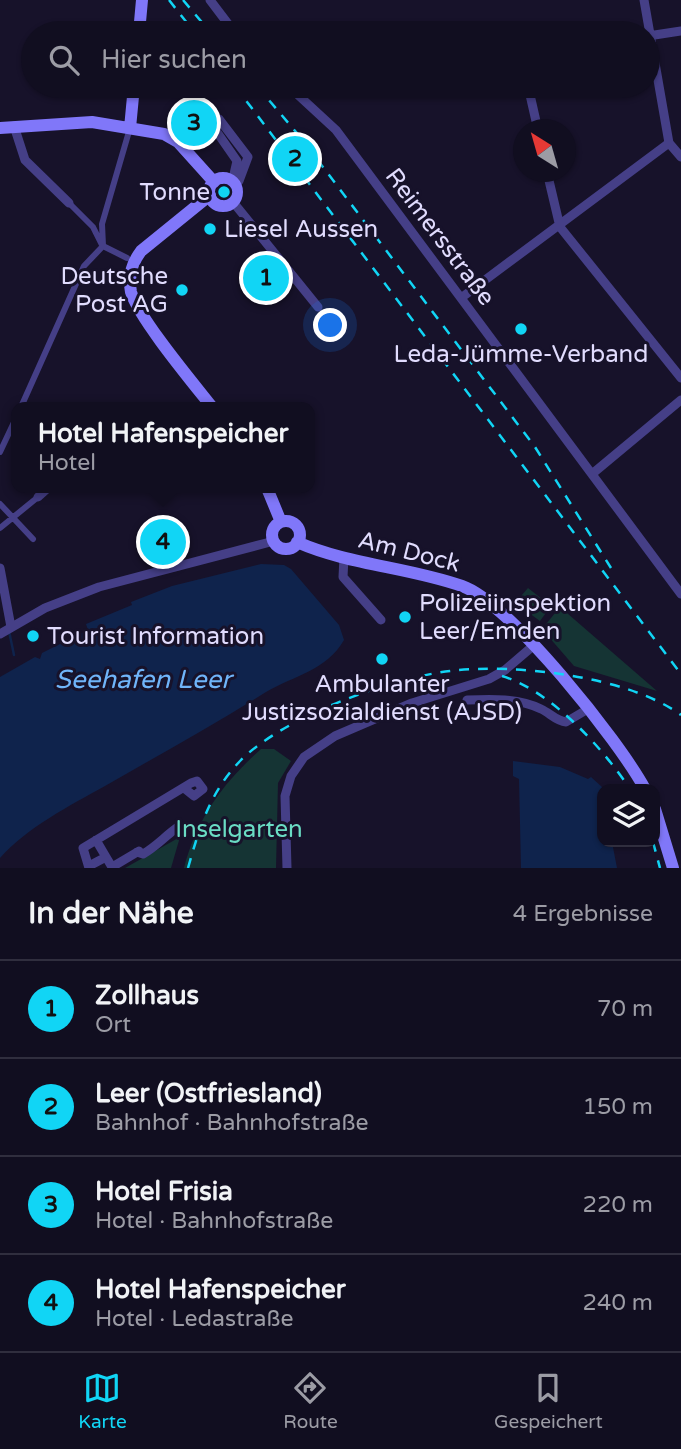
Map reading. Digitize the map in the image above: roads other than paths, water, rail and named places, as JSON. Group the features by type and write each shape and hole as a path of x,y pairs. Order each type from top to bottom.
{"main road":[{"path":"140,21 142,0"},
{"path":"130,128 133,98"},
{"path":"0,128 83,121 171,137 214,182 213,200"},
{"path":"213,200 226,206 233,202 238,192 234,183 223,178 214,182"},
{"path":"206,402 136,304 130,281 131,260 213,200"},
{"path":"269,493 281,522"},
{"path":"274,541 273,530 281,522"},
{"path":"281,522 295,525 299,534 297,542"},
{"name":"Am Dock","path":"274,541 286,548 297,542 344,557 470,589 495,606 533,646 588,709 626,758 642,784"},
{"path":"660,825 673,868"}],"street":[{"path":"210,0 226,21"},
{"path":"644,0 647,21"},
{"path":"660,34 681,31"},
{"path":"660,95 669,143 681,157"},
{"name":"Reimersstraße","path":"301,98 336,130 681,594"},
{"path":"531,98 536,119"},
{"path":"219,119 248,157 236,178 237,161 212,125 219,119"},
{"path":"14,126 25,160 93,227 103,246 131,260"},
{"path":"23,402 84,266 103,246 102,224 130,128"},
{"path":"461,298 560,227 669,143"},
{"path":"549,182 560,227 681,379"},
{"path":"233,202 318,307"},
{"path":"592,474 681,400"},
{"path":"0,452 11,429"},
{"path":"0,528 42,493"},
{"path":"0,504 33,539"},
{"path":"6,630 45,608 99,587 274,541"},
{"path":"344,557 343,577 381,620"},
{"path":"0,568 6,630"},
{"path":"0,597 6,630"},
{"path":"287,868 285,796 298,764 312,750 335,736 433,696 489,680 533,646"},
{"path":"467,700 510,700 542,709 566,722 588,709"},
{"path":"106,857 89,867 83,848 184,788"},
{"path":"96,840 111,867 140,850 143,854 157,846 164,836 178,827"}],"water":[{"name":"Seehafen Leer","path":"261,564 284,565 291,569 339,625 344,640 337,650 319,666 266,692 50,818 23,836 0,858 0,677 35,657 40,659 42,653 88,630 86,624 132,605 131,602 172,586"},
{"path":"513,761 560,767 588,779 591,777 599,784 597,847 613,847 617,868 521,868 519,779 513,776"}],"waterway":[{"path":"9,631 14,655"}],"railway":[{"path":"169,0 186,21"},
{"path":"183,0 201,21"},
{"path":"244,98 681,674"},
{"path":"267,98 301,138 535,447 611,568"},
{"path":"188,868 214,797 241,760 283,729 369,691 450,671 537,671 570,675 632,691 681,715"},
{"path":"502,676 520,683 557,707 590,739 626,784"},
{"path":"654,847 660,868"}],"place":[{"name":"Hotel Frisia","path":"194,123"},
{"name":"Leer (Ostfriesland)","path":"295,159"},
{"name":"Tonne","path":"224,192"},
{"name":"Liesel Aussen","path":"210,229"},
{"name":"Zollhaus","path":"266,278"},
{"name":"Deutsche Post AG","path":"182,290"},
{"name":"Leda-Jümme-Verband","path":"521,329"},
{"name":"Hotel Hafenspeicher","path":"163,542"},
{"name":"Polizeiinspektion Leer/Emden","path":"405,617"},
{"name":"Tourist Information","path":"33,636"},
{"name":"Ambulanter Justizsozialdienst (AJSD)","path":"382,659"}],"park label":[{"name":"Inselgarten","path":"239,829"}]}
